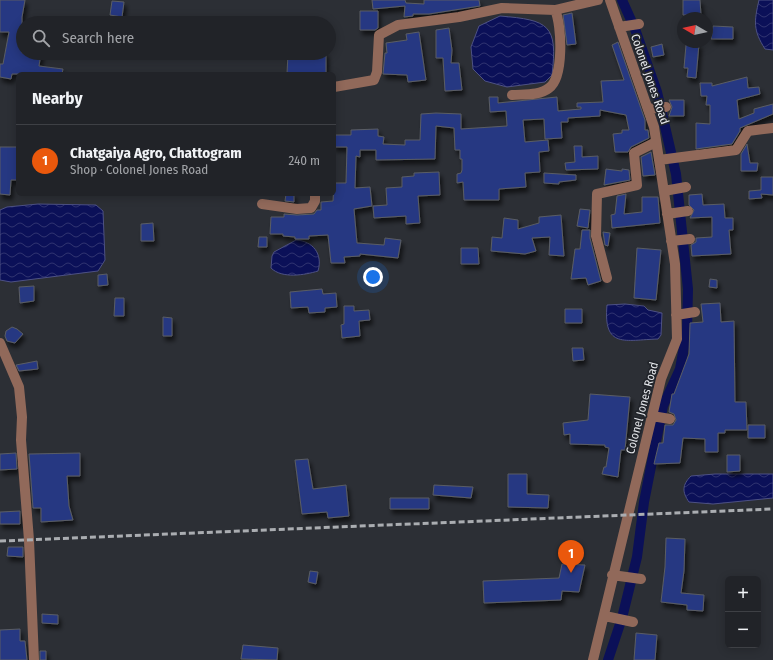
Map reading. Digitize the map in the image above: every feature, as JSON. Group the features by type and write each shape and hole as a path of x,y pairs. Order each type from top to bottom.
{"street":[{"path":"336,87 374,80 377,72 379,35 398,25 459,17 502,8 555,10 598,0"},
{"name":"Colonel Jones Road","path":"593,660 608,617 612,575 661,379 677,339 675,264 661,160 654,127 610,0"},
{"path":"512,95 540,93 550,88 558,75 561,52 555,10"},
{"path":"620,27 639,24"},
{"path":"648,109 666,107"},
{"path":"661,160 736,150 748,131 773,128"},
{"path":"607,278 596,236 597,194 637,185 634,153 656,142"},
{"path":"666,190 686,187"},
{"path":"262,204 297,209 311,208 315,201 315,196"},
{"path":"669,213 688,211"},
{"path":"672,241 690,239"},
{"path":"677,315 695,312"},
{"path":"0,343 19,387 22,417 21,440 29,540 34,660"},
{"path":"652,416 670,419"},
{"path":"612,575 641,579"},
{"path":"608,617 633,622"}],"water":[{"path":"759,0 773,0 773,50 765,49 758,36 756,14"},
{"path":"500,16 530,20 540,23 547,28 551,35 553,45 553,58 552,75 545,82 507,87 485,81 473,69 471,47 479,26"},
{"path":"38,204 96,205 103,211 105,260 98,271 11,282 0,280 0,210 7,207"},
{"path":"296,240 312,246 318,254 318,271 300,275 287,275 281,274 271,268 272,256 274,252"},
{"path":"625,304 644,306 648,310 662,313 661,335 658,339 626,340 619,339 613,335 609,329 607,319 607,305"},
{"path":"715,474 773,474 773,498 713,504 689,502 685,495 684,489 686,482 691,476"}],"building":[{"path":"0,0 25,0 22,16 16,16 16,60 40,60 39,66 63,69 62,72 16,72 16,74 12,74 11,79 0,77 0,64 3,64 9,32 0,32"},
{"path":"372,0 405,0 406,3 424,4 424,0 479,0 480,6 429,14 413,14 413,16 404,17 405,6 373,9"},
{"path":"683,0 700,0 701,12 683,12"},
{"path":"112,1 124,2 122,16 110,15"},
{"path":"360,11 378,11 378,28 375,30 360,30"},
{"path":"572,13 576,44 567,45 563,15"},
{"path":"713,26 733,27 733,39 713,39"},
{"path":"449,28 452,50 451,63 459,63 462,90 445,91 443,58 436,58 436,30"},
{"path":"419,32 426,80 408,82 407,75 383,74 385,53 387,53 386,43 407,40 406,34"},
{"path":"618,42 645,120 645,130 648,130 649,138 631,147 628,152 615,152 613,134 622,133 622,130 629,130 626,115 600,110 600,116 568,118 568,122 561,122 562,138 545,139 544,119 523,120 525,142 548,140 549,151 539,152 540,172 525,173 526,187 499,189 499,200 464,200 463,182 457,183 457,174 461,173 462,170 462,159 460,159 460,150 455,150 454,128 436,126 435,159 376,160 376,150 360,150 360,157 356,156 355,188 370,187 372,206 354,209 357,243 384,245 385,238 401,240 398,258 360,254 360,256 344,257 345,263 331,263 328,235 309,236 309,239 295,239 295,237 283,236 283,234 270,234 271,217 284,217 284,214 314,214 317,210 321,210 321,202 333,201 333,196 336,196 336,183 346,183 347,147 336,147 336,135 351,135 351,130 378,129 378,136 384,137 383,144 405,145 405,140 420,140 421,114 436,113 461,114 461,129 507,126 506,111 490,112 489,97 498,97 498,103 557,97 558,111 581,109 581,107 577,107 577,103 603,102 601,81 624,80 612,45"},
{"path":"662,44 664,55 653,57 651,47"},
{"path":"686,48 699,48 696,78 687,77 688,68 684,68"},
{"path":"288,60 326,60 326,72 287,72"},
{"path":"747,77 748,88 759,87 760,94 737,100 739,119 754,113 754,109 773,104 773,114 740,128 740,131 732,144 696,149 696,123 710,124 710,105 706,105 707,96 701,96 700,83 712,83 712,86"},
{"path":"669,100 684,100 684,116 669,116 672,107"},
{"path":"747,144 750,163 758,163 757,171 741,171 741,154"},
{"path":"574,146 582,146 582,157 598,156 598,169 566,170 565,163 575,162"},
{"path":"0,147 16,147 16,180 11,180 10,195 0,194"},
{"path":"651,152 655,175 643,176 641,157"},
{"path":"606,169 622,171 622,169 629,170 630,180 604,185"},
{"path":"439,172 440,195 418,196 420,223 406,224 406,216 374,218 373,206 387,205 386,188 402,187 402,177 414,176 414,173"},
{"path":"544,173 576,175 576,180 559,182 559,184 544,183"},
{"path":"761,177 773,177 773,195 761,194 762,198 749,199 749,191 761,190"},
{"path":"626,194 624,214 642,212 642,197 658,197 660,223 612,228 611,215 615,214 617,196"},
{"path":"702,194 703,205 724,204 725,218 733,218 733,230 729,230 731,254 692,256 691,245 696,242 696,238 712,237 712,217 690,218 694,210 689,205 689,195"},
{"path":"286,196 294,196 294,202 285,201"},
{"path":"580,209 590,210 588,228 577,226"},
{"path":"561,215 564,256 549,255 550,237 532,238 536,251 525,254 491,251 492,237 502,238 504,218 518,220 518,229 539,223 539,217"},
{"path":"153,223 154,241 141,241 141,224"},
{"path":"582,230 590,230 590,238 601,281 588,285 586,278 571,279 575,249 580,249"},
{"path":"603,232 610,233 608,246 605,245"},
{"path":"259,237 267,237 267,247 258,247"},
{"path":"461,248 478,248 479,264 461,264"},
{"path":"637,248 661,250 656,300 634,298"},
{"path":"107,274 108,285 98,286 98,275"},
{"path":"710,279 717,280 717,288 709,287"},
{"path":"34,286 34,301 20,303 19,287"},
{"path":"322,289 323,294 336,293 337,307 325,308 325,312 309,313 308,307 291,308 290,292"},
{"path":"115,298 124,298 124,316 114,316"},
{"path":"720,303 721,322 734,321 735,402 746,402 747,430 725,430 725,433 718,433 718,452 705,452 705,439 683,438 680,463 654,464 659,443 663,443 665,425 673,425 676,420 674,414 669,412 672,394 674,394 689,354 690,323 703,322 701,304"},
{"path":"344,306 354,306 354,311 369,310 370,320 359,321 360,336 342,338 341,325 344,324"},
{"path":"565,309 582,309 582,323 565,323"},
{"path":"163,317 172,318 172,336 163,336"},
{"path":"12,327 23,334 15,343 7,341 5,336 6,331"},
{"path":"572,348 583,348 584,360 573,361"},
{"path":"37,361 38,369 19,371 16,365"},
{"path":"590,394 630,397 625,450 621,450 618,477 602,474 604,467 606,467 609,448 605,447 605,445 570,444 570,434 564,435 563,423 588,420"},
{"path":"748,425 765,425 765,438 748,438"},
{"path":"16,453 17,469 0,470 0,454"},
{"path":"80,453 80,476 67,476 69,506 73,520 41,522 41,508 33,508 29,454"},
{"path":"727,455 740,455 740,471 727,472"},
{"path":"308,459 313,489 346,485 349,516 328,518 327,512 302,514 295,460"},
{"path":"508,474 527,474 527,494 549,495 548,508 508,507"},
{"path":"434,485 473,487 471,498 433,495"},
{"path":"390,498 429,498 429,509 390,509"},
{"path":"20,511 20,524 0,524 0,512"},
{"path":"666,538 685,539 684,571 681,593 704,595 703,611 687,610 687,605 661,602 665,567"},
{"path":"8,547 23,547 23,557 7,556"},
{"path":"562,564 585,565 579,592 562,591 561,600 484,603 483,581 559,578"},
{"path":"310,571 318,572 316,584 308,582"},
{"path":"42,614 58,615 58,624 42,623"},
{"path":"20,629 20,641 25,641 27,660 0,660 0,630"},
{"path":"636,633 657,635 655,660 634,660"},
{"path":"243,645 278,648 277,660 241,659"},
{"path":"40,651 46,651 46,660 40,660"}],"waterway":[{"path":"608,660 622,618 637,557 644,502 663,406 680,369 687,331 688,289 676,174 657,92 635,29 622,0"}],"railway":[{"path":"0,541 773,509"}],"place":[{"name":"Chatgaiya Agro, Chattogram","path":"571,573"}]}
